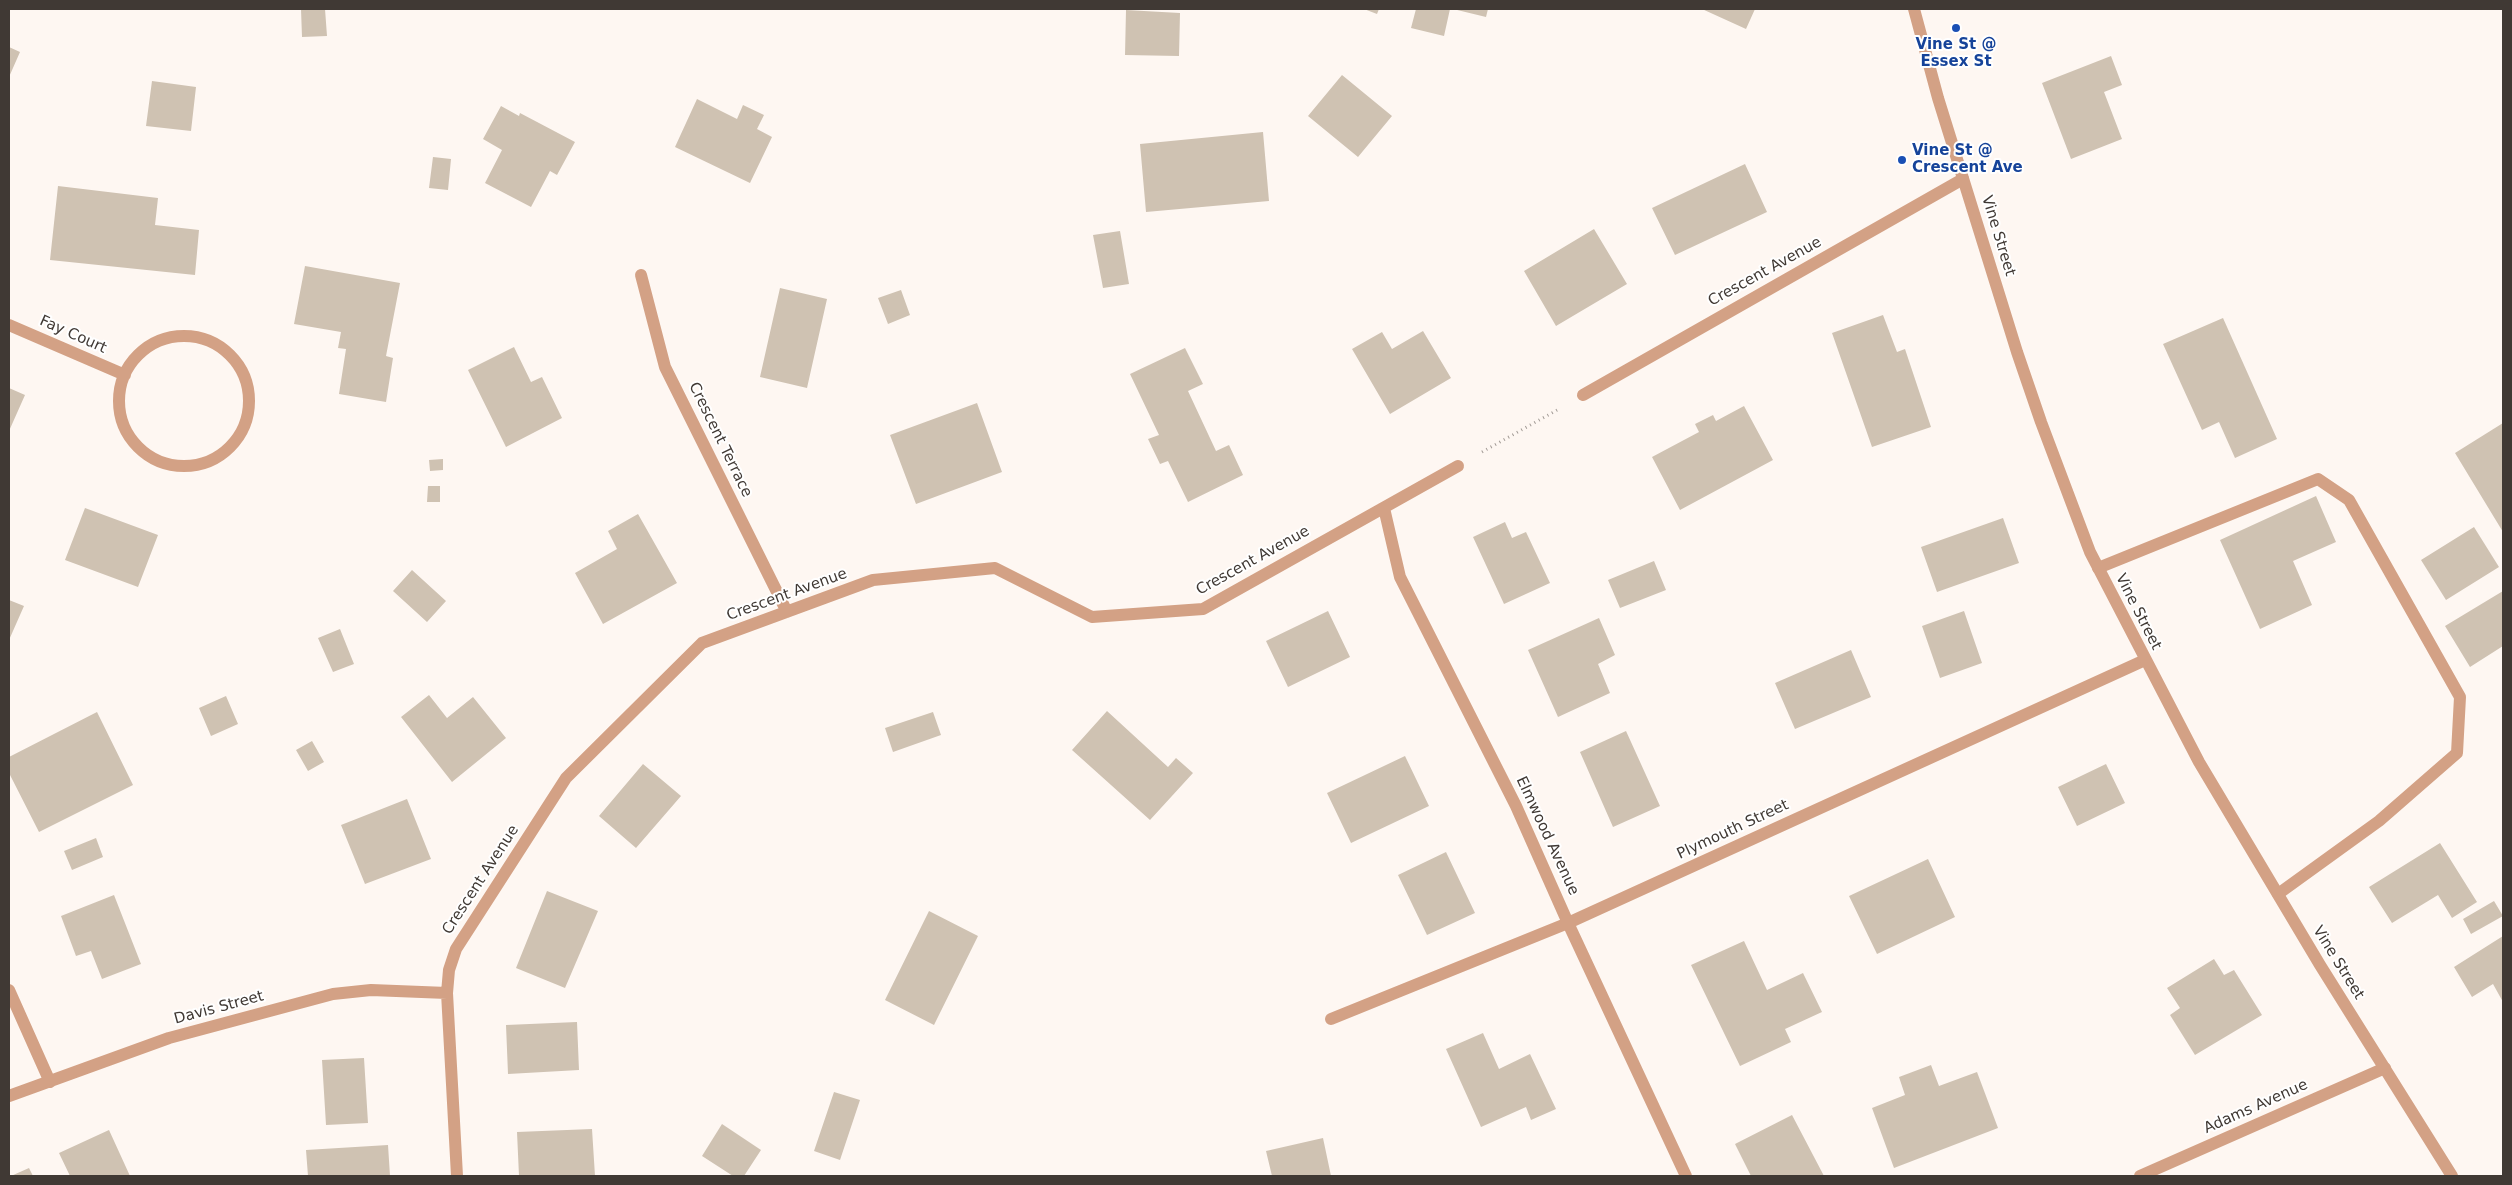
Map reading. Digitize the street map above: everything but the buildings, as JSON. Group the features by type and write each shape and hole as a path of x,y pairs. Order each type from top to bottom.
{"street":[{"name":"Vine Street","path":"1914,9 1938,98 2041,422 2098,568 2199,762 2452,1176"},
{"name":"Crescent Avenue","path":"1583,395 1963,179"},
{"name":"Crescent Terrace","path":"642,275 665,367 787,612"},
{"name":"Fay Court","path":"9,325 125,375"},
{"path":"189,336 210,342 229,354 245,378 249,406 244,428 223,454 202,464 180,466 158,461 132,440 122,420 119,397 125,375 130,365 146,349 166,338 189,336"},
{"name":"Crescent Avenue","path":"457,1176 447,993 449,970 456,949 566,778 702,643 872,580 995,568 1092,617 1203,609 1458,466"},
{"path":"2098,568 2318,479 2349,500 2460,697 2457,753 2378,821 2278,894"},
{"name":"Elmwood Avenue","path":"1384,508 1400,577 1516,806 1568,923 1686,1176"},
{"name":"Plymouth Street","path":"1331,1019 1568,923 2145,660"},
{"path":"9,990 50,1082"},
{"name":"Davis Street","path":"9,1096 169,1038 333,994 371,990 447,993"},
{"name":"Adams Avenue","path":"2140,1176 2385,1068"}],"path":[{"path":"1458,466 1583,395"}],"place":[{"name":"Vine St @ Essex St","path":"1956,28"},
{"name":"Vine St @ Crescent Ave","path":"1902,160"}]}
